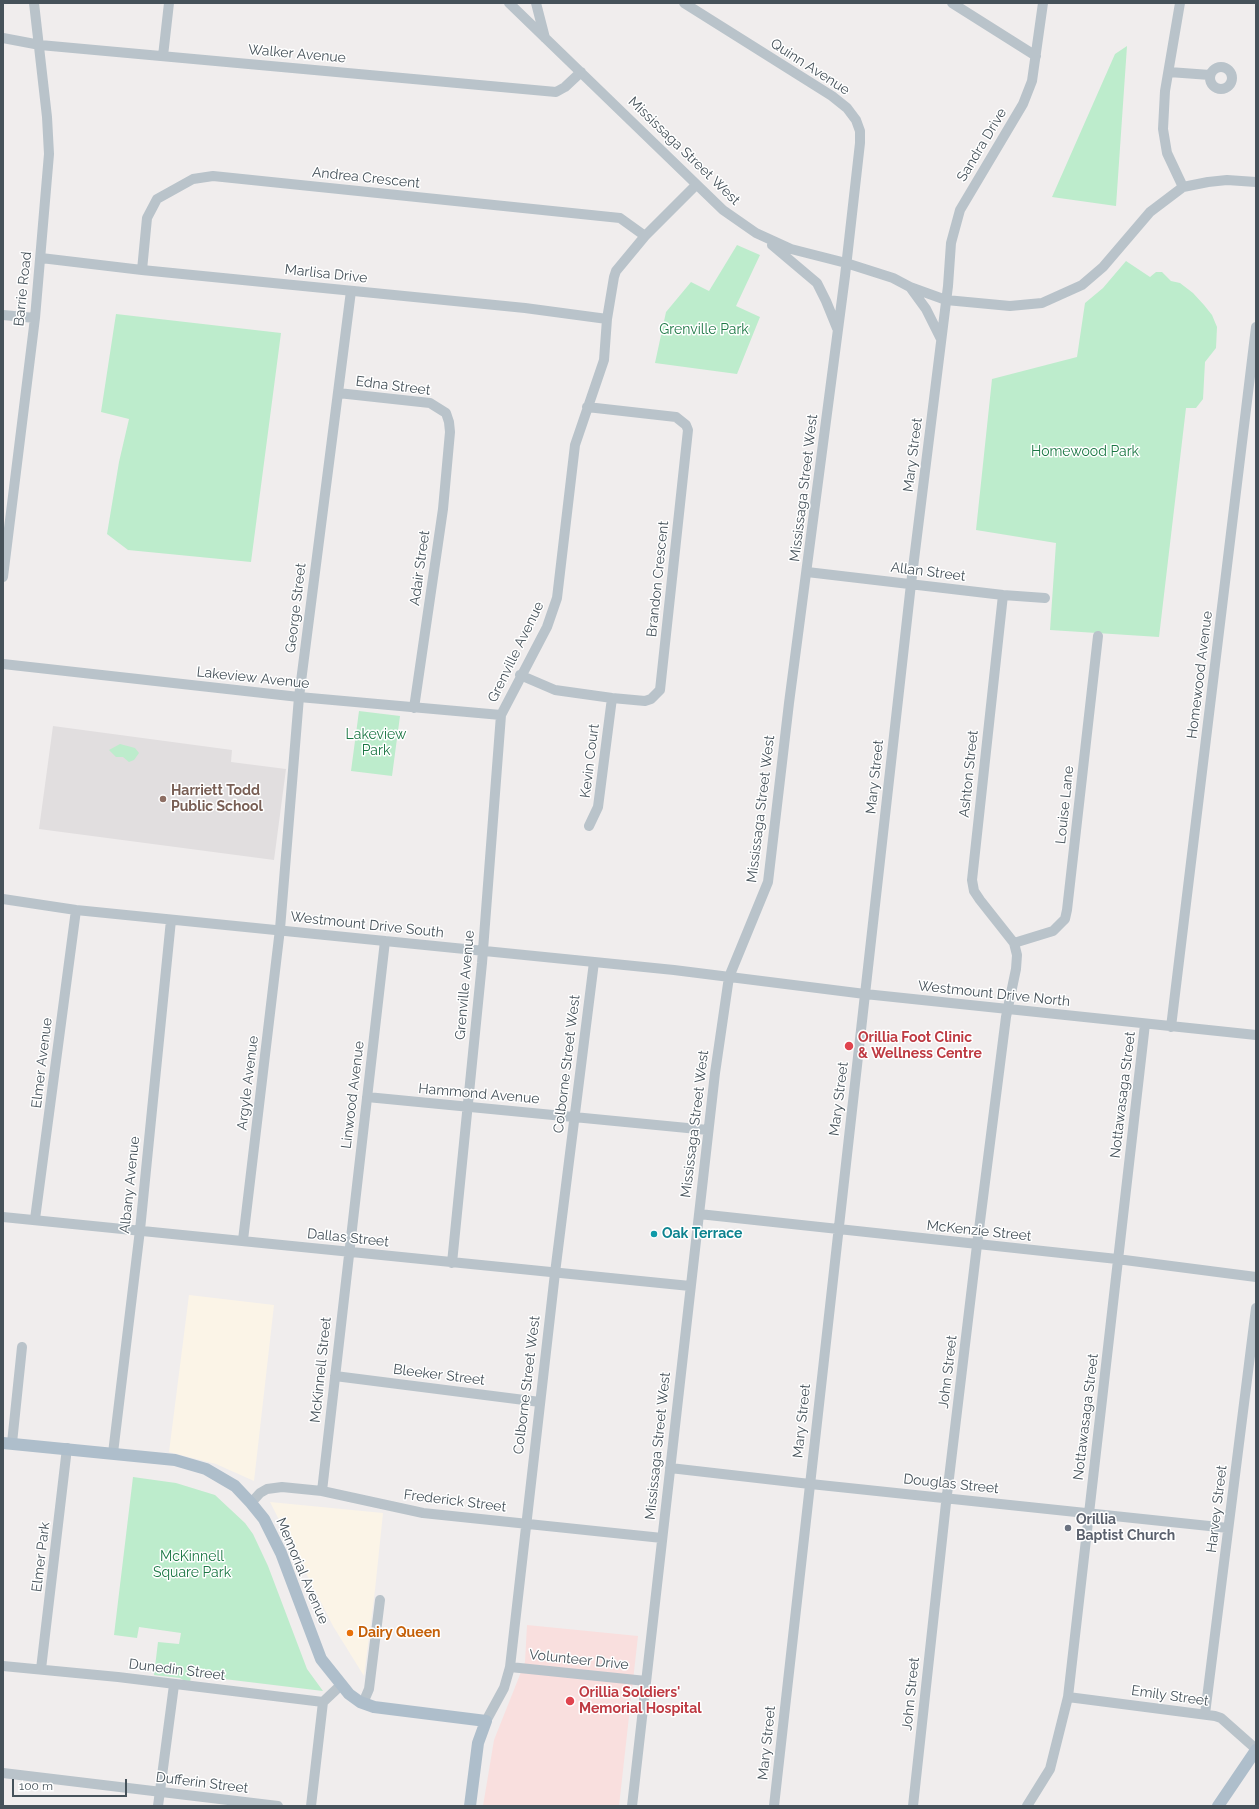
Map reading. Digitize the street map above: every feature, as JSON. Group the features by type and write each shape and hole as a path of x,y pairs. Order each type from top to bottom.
{"main road":[{"name":"Memorial Avenue","path":"7,1443 175,1460 196,1465 215,1473 235,1486 252,1503 264,1519 281,1553 321,1659 341,1686 349,1694 363,1703 374,1707 486,1721"},
{"name":"Colborne Street West","path":"470,1806 478,1743 486,1721"},
{"path":"1218,1806 1256,1750"}],"street":[{"name":"Barrie Road","path":"3,570 35,318 49,154 40,45 34,3"},
{"path":"163,56 169,3"},
{"name":"Mississaga Street West","path":"509,3 723,210 762,236 791,249 846,263 789,703 768,882 729,977 708,1130 632,1806"},
{"path":"536,3 544,38"},
{"name":"Quinn Avenue","path":"684,3 832,96 847,108 856,120 860,131 860,143 846,263"},
{"path":"952,3 1036,56"},
{"name":"Sandra Drive","path":"946,300 951,243 960,210 1023,104 1032,81 1043,3"},
{"path":"1180,3 1165,91 1163,129 1167,154 1183,187"},
{"name":"Walker Avenue","path":"3,38 40,45 556,92 565,87 581,72"},
{"path":"1169,72 1210,76"},
{"name":"Andrea Crescent","path":"142,270 147,218 157,199 193,179 213,176 620,218 645,236"},
{"path":"846,263 893,278 910,287 946,300 1010,306 1042,303 1074,289 1103,267 1150,212 1183,187 1227,180 1256,182"},
{"name":"Grenville Avenue","path":"452,1263 483,951 501,715 520,676 547,627 557,598 572,460 587,407 604,360 607,319 616,271 645,236 696,185"},
{"path":"762,236 817,283 838,329"},
{"name":"Marlisa Drive","path":"41,258 142,270 525,308 607,319"},
{"path":"910,287 926,309 941,339"},
{"name":"George Street","path":"280,929 299,697 351,291"},
{"name":"Mary Street","path":"774,1806 911,584 946,300"},
{"path":"3,315 35,318"},
{"name":"Homewood Avenue","path":"1171,1027 1256,327"},
{"name":"Edna Street","path":"338,393 430,403 446,413 450,432"},
{"name":"Brandon Crescent","path":"520,676 555,690 612,698 645,701 651,699 660,690 688,430 686,425 676,417 587,407"},
{"name":"Adair Street","path":"414,708 443,509 450,432"},
{"name":"Allan Street","path":"807,572 1003,595 1045,598"},
{"name":"Ashton Street","path":"1003,595 972,880 974,891 1014,943"},
{"name":"Louise Lane","path":"1014,943 1053,932 1065,919 1098,636"},
{"name":"Lakeview Avenue","path":"3,664 299,697 501,715"},
{"name":"Kevin Court","path":"589,826 598,807 612,698"},
{"name":"Westmount Drive South","path":"3,899 76,910 280,929 729,977"},
{"name":"Elmer Avenue","path":"35,1219 76,910"},
{"name":"Albany Avenue","path":"113,1453 140,1230 171,920"},
{"name":"Argyle Avenue","path":"243,1240 280,929"},
{"name":"Linwood Avenue","path":"349,1252 385,941"},
{"name":"John Street","path":"913,1806 977,1245 1008,1009 1016,969 1017,955 1014,943"},
{"name":"Colborne Street West","path":"486,1721 504,1688 510,1667 555,1274 576,1116 594,962"},
{"name":"Westmount Drive North","path":"729,977 865,994 1256,1035"},
{"name":"Nottawasaga Street","path":"1027,1806 1050,1769 1068,1697 1145,1024"},
{"name":"Hammond Avenue","path":"367,1097 468,1108 576,1116 708,1130"},
{"name":"McKenzie Street","path":"699,1214 1118,1259 1256,1276"},
{"name":"Dallas Street","path":"3,1217 243,1240 555,1274 690,1286"},
{"name":"McKinnell Street","path":"322,1491 349,1252"},
{"name":"Harvey Street","path":"1205,1714 1256,1308"},
{"path":"7,1443 22,1347"},
{"name":"Bleeker Street","path":"335,1376 540,1402"},
{"name":"Elmer Park","path":"41,1669 67,1448"},
{"name":"Douglas Street","path":"670,1468 1228,1528"},
{"name":"Frederick Street","path":"252,1503 260,1492 267,1489 282,1487 322,1491 423,1513 662,1538"},
{"path":"363,1703 369,1689 380,1600"},
{"name":"Dunedin Street","path":"3,1666 41,1669 322,1702"},
{"name":"Volunteer Drive","path":"510,1667 646,1681"},
{"path":"158,1806 174,1685"},
{"path":"311,1806 322,1702 341,1686"},
{"name":"Emily Street","path":"1068,1697 1205,1714 1221,1718 1256,1750"},
{"name":"Dufferin Street","path":"3,1773 278,1806"}],"shaded area":[{"name":"Harriett Todd Public School","path":"53,726 232,750 231,762 286,769 274,860 39,829"},
{"path":"189,1295 274,1305 254,1481 216,1464 169,1452"},
{"path":"270,1502 383,1513 364,1676 333,1626"},
{"name":"Orillia Soldiers' Memorial Hospital","path":"527,1625 638,1636 619,1806 483,1806 494,1740 525,1662"}],"green space":[{"path":"1127,46 1116,206 1052,197 1115,54"},
{"name":"Grenville Park","path":"737,245 760,255 736,306 760,317 737,374 655,363 666,312 691,282 709,291"},
{"name":"Homewood Park","path":"1126,261 1150,277 1156,272 1162,272 1171,281 1180,283 1193,293 1204,305 1212,315 1217,327 1216,348 1205,362 1203,399 1196,408 1186,408 1159,637 1050,630 1056,543 976,530 992,379 1077,357 1085,303 1103,288"},
{"path":"116,314 281,333 251,562 128,550 107,534 119,462 129,419 101,412"},
{"name":"Lakeview Park","path":"359,711 400,716 392,776 351,771"},
{"path":"120,744 135,748 139,753 134,760 129,762 123,757 116,757 109,750"},
{"name":"McKinnell Square Park","path":"133,1477 176,1483 215,1495 245,1523 253,1534 268,1566 307,1669 323,1691 191,1675 190,1684 180,1678 154,1675 158,1642 179,1644 181,1633 139,1627 137,1638 114,1635"}],"place":[{"name":"Harriett Todd Public School","path":"163,799"},
{"name":"Orillia Foot Clinic & Wellness Centre","path":"849,1046"},
{"name":"Oak Terrace","path":"654,1234"},
{"name":"Orillia Baptist Church","path":"1068,1528"},
{"name":"Dairy Queen","path":"350,1633"},
{"name":"Orillia Soldiers' Memorial Hospital","path":"570,1701"}]}
